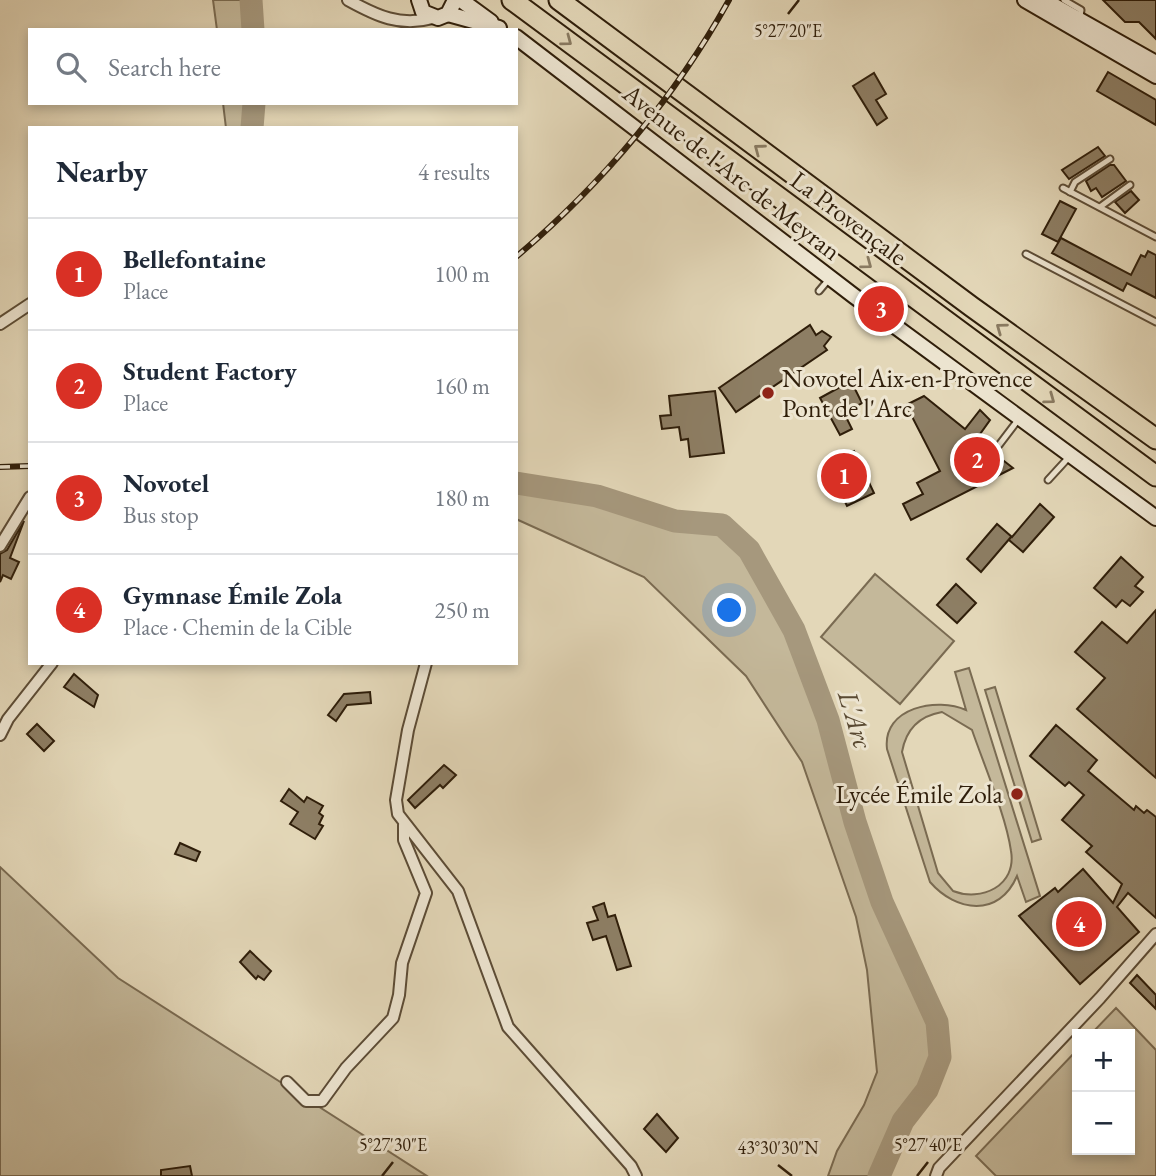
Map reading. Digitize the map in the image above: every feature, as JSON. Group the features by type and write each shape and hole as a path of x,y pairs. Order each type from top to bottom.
{"highway":[{"name":"La Provençale","path":"512,0 1156,476"},
{"name":"La Provençale","path":"559,0 972,307 1156,439"}],"main road":[{"path":"449,14 455,0"},
{"path":"461,0 500,28"},
{"path":"1025,0 1156,76"},
{"path":"1044,0 1156,63"},
{"path":"419,1 423,12 433,18 449,14 498,28"},
{"name":"Avenue de l'Arc de Meyran","path":"518,39 830,278 1156,517"}],"street":[{"path":"348,0 376,16 415,23 433,18"},
{"path":"401,21 419,1"},
{"path":"0,324 28,305"},
{"path":"0,546 28,500"},
{"path":"0,735 8,719 50,665"},
{"path":"287,1082 306,1101 322,1101 346,1068 393,1018 400,995 402,963 426,893 404,839 404,825 396,800 408,730 425,665"},
{"path":"404,825 458,891 508,1027 631,1166 636,1176"},
{"path":"936,1176 939,1168 1082,1017 1156,934"}],"lane":[{"path":"1063,0 1081,10 1080,20"},
{"path":"1070,192 1075,182 1110,159"},
{"path":"1100,207 1130,185"},
{"path":"1063,188 1156,237"},
{"path":"1026,254 1156,322"},
{"path":"819,291 830,278"},
{"path":"999,445 1019,419"},
{"path":"1048,480 1070,456"}],"shaded area":[{"path":"213,0 251,0 253,28 217,28"},
{"path":"223,105 254,105 252,126 226,126"},
{"path":"518,483 597,496 675,521 722,525 749,550 794,630 828,720 855,822 888,914 937,1022 940,1057 927,1090 903,1121 879,1176 828,1176 837,1151 864,1105 877,1072 867,970 856,917 802,762 746,676 644,577 518,520"},
{"path":"875,574 954,641 900,704 821,637"},
{"path":"969,668 1040,896 1026,902 1017,876 1009,890 999,899 976,906 952,900 930,882 887,749 888,735 893,723 914,709 941,705 966,710 955,672","holes":["942,712 972,730 1004,822 1011,863 1003,882 995,888 964,894 953,891 938,873 902,752 910,730 920,720 934,714"]},
{"path":"995,687 1041,839 1032,842 985,690"},
{"path":"0,867 118,978 427,1176 0,1176"},
{"path":"1116,1008 1156,1050 1156,1176 996,1176 976,1156 1072,1055 1072,1155 1135,1155 1135,1029 1096,1029"}],"building":[{"path":"1103,0 1156,0 1156,39 1139,22 1125,22"},
{"path":"1108,72 1156,100 1156,125 1097,91"},
{"path":"874,73 886,94 876,100 887,118 877,125 853,86"},
{"path":"1098,147 1105,156 1069,179 1062,170"},
{"path":"1114,165 1126,181 1102,197 1096,188 1091,191 1086,181"},
{"path":"1131,191 1139,200 1125,213 1115,202"},
{"path":"1060,201 1076,209 1058,242 1042,234"},
{"path":"1061,238 1131,275 1141,255 1145,257 1148,251 1156,255 1156,298 1127,283 1123,291 1052,253"},
{"path":"810,325 816,335 822,331 831,337 824,346 827,350 736,412 719,388"},
{"path":"851,381 862,403 844,413 852,429 840,435 820,398"},
{"path":"715,391 724,453 690,457 688,439 681,440 679,427 662,429 660,416 671,415 669,396"},
{"path":"924,396 965,429 980,410 990,420 980,434 972,436 1013,468 911,520 903,504 923,494 917,483 940,471 906,405"},
{"path":"854,451 874,493 847,506 827,464"},
{"path":"1040,504 1054,517 1023,552 1009,540 1011,537 981,572 967,559 997,524 1012,537"},
{"path":"24,521 10,558 19,562 11,579 3,575 0,582 0,554 7,550"},
{"path":"1121,557 1143,577 1135,586 1143,592 1130,606 1122,600 1116,607 1094,588"},
{"path":"956,584 976,603 957,623 937,605"},
{"path":"1156,610 1156,778 1077,709 1105,678 1075,652 1102,622 1127,643"},
{"path":"74,674 98,695 94,707 64,687"},
{"path":"370,692 371,703 347,705 336,721 328,715 344,694"},
{"path":"37,724 54,741 44,751 27,734"},
{"path":"1056,725 1097,760 1088,771 1134,810 1136,806 1144,813 1147,810 1156,817 1156,918 1128,893 1117,907 1139,932 1080,984 1019,916 1055,888 1058,892 1083,869 1113,903 1122,884 1086,852 1092,846 1062,820 1084,795 1069,782 1065,786 1030,756"},
{"path":"444,765 456,775 443,788 440,785 415,808 408,800"},
{"path":"289,789 304,802 307,797 323,806 319,813 323,816 319,824 323,826 315,839 290,824 298,812 281,801"},
{"path":"180,843 200,852 196,861 175,854"},
{"path":"604,903 608,917 615,915 631,966 617,970 606,936 593,940 587,923 598,920 593,907"},
{"path":"250,951 271,971 264,980 258,976 256,979 240,962"},
{"path":"1137,975 1156,995 1156,1009 1130,983"},
{"path":"657,1114 678,1138 666,1152 644,1129"},
{"path":"190,1166 192,1176 161,1176 161,1170"}],"waterway":[{"name":"L'Arc","path":"251,0 253,28"},
{"name":"L'Arc","path":"252,126 254,105"},
{"name":"L'Arc","path":"518,483 597,496 675,521 722,525 749,550 794,630 828,720 855,822 882,902 937,1022 940,1057 927,1090 903,1121 879,1176"}],"railway":[{"path":"518,255 578,200 634,138 685,71 729,0"},
{"path":"0,467 28,466"}],"place":[{"name":"Novotel","path":"881,309"},
{"name":"Novotel Aix-en-Provence Pont de l'Arc","path":"768,393"},
{"name":"Student Factory","path":"977,460"},
{"name":"Bellefontaine","path":"844,476"},
{"name":"Lycée Émile Zola","path":"1017,794"},
{"name":"Gymnase Émile Zola","path":"1079,924"}]}
